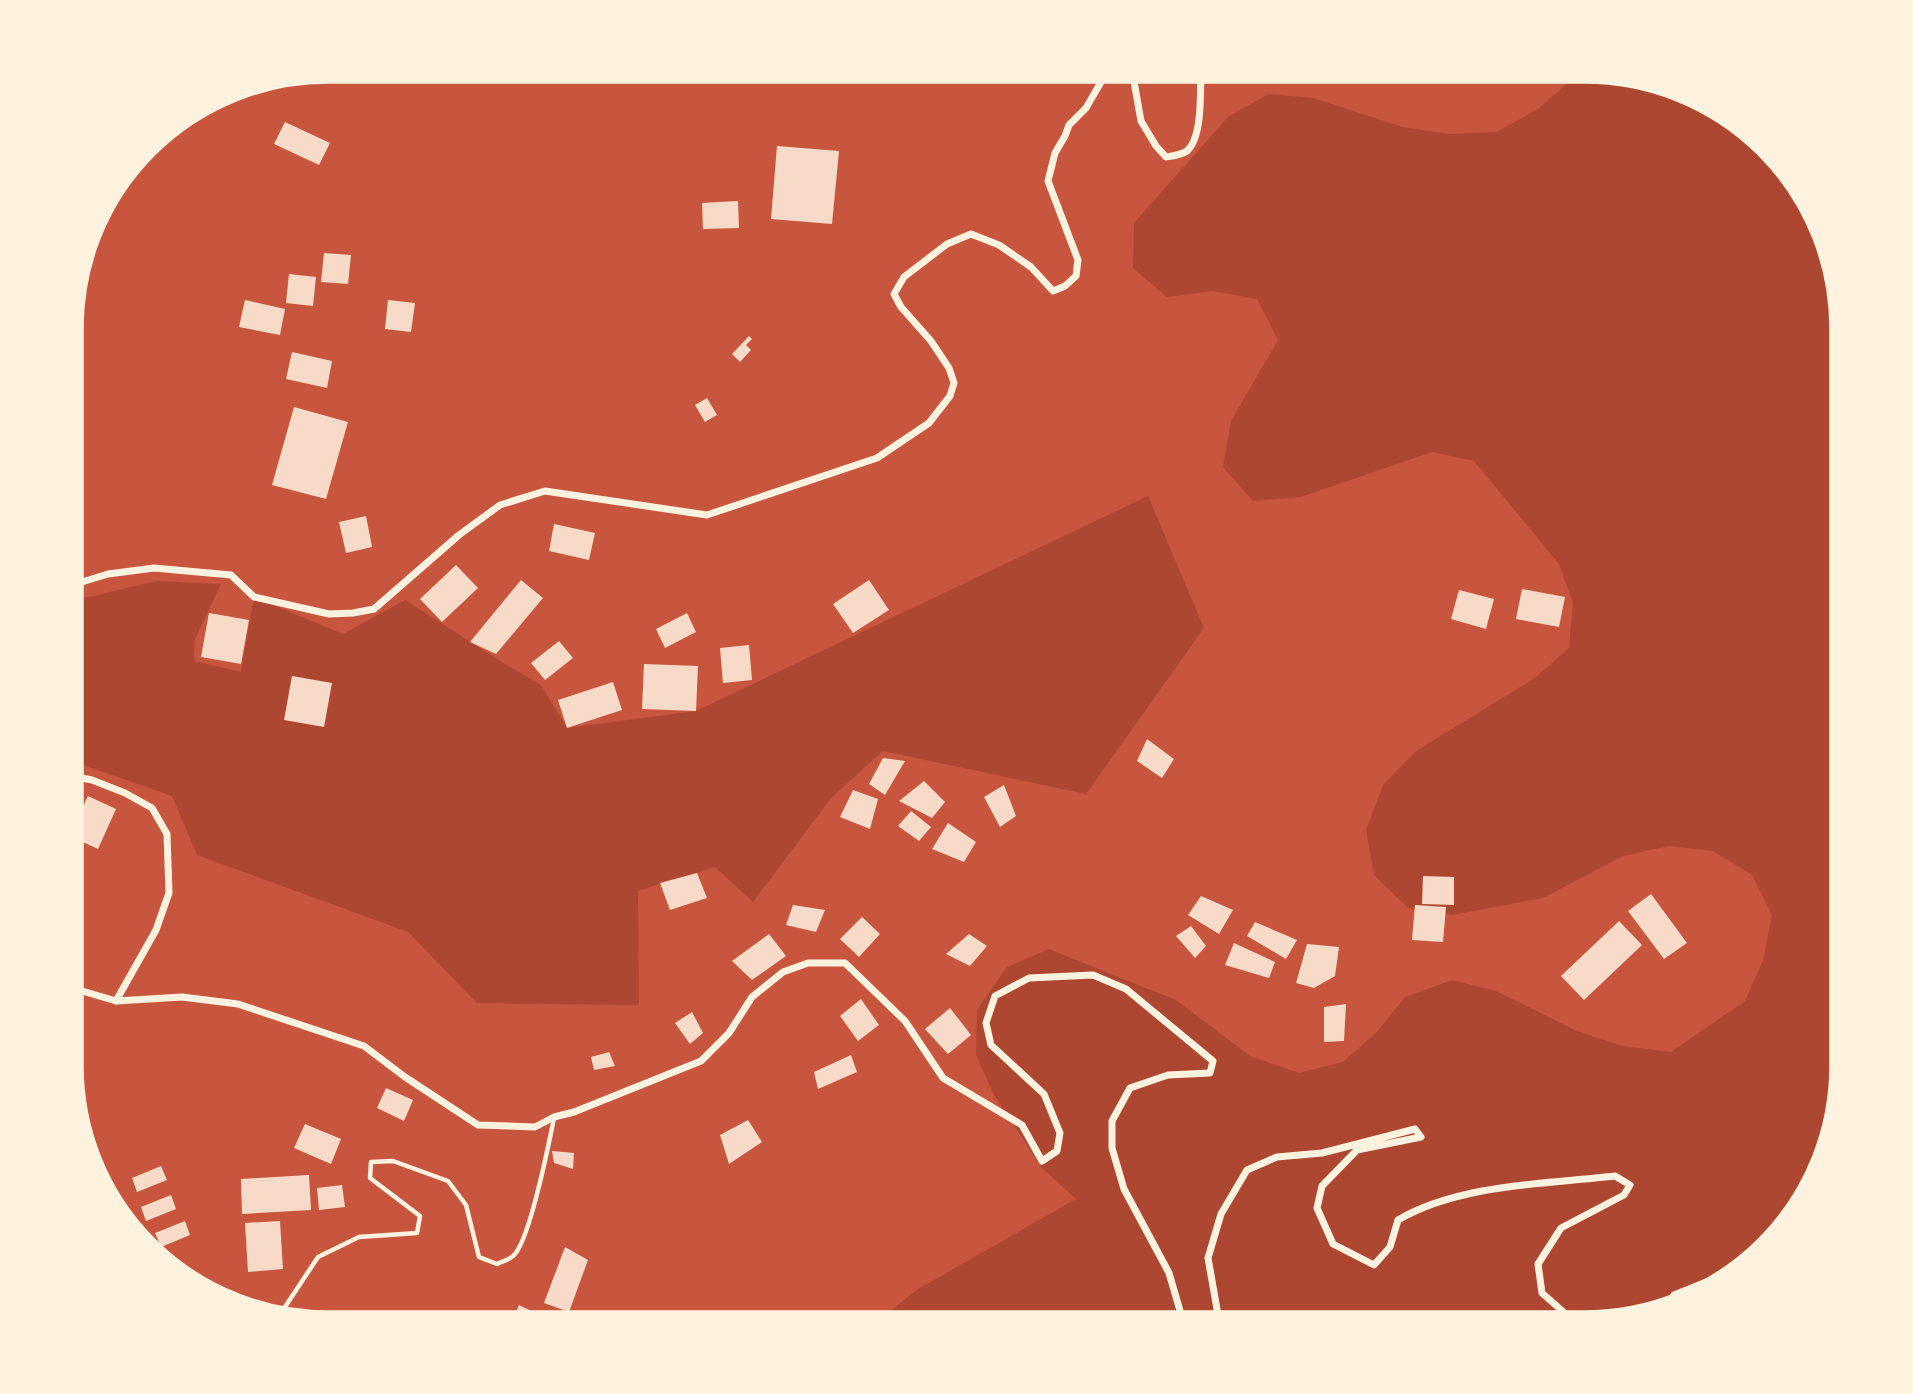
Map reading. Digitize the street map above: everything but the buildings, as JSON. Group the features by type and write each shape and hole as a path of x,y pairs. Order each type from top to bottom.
{"street":[{"path":"82,582 108,574 154,568 230,575 254,597 329,614 353,613 374,609 459,535 500,505 545,491 706,515 877,458 929,423 950,396 954,383 949,368 931,341 894,295 904,277 947,244 971,234 999,245 1031,267 1053,290 1065,286 1076,276 1078,260 1048,181 1055,153 1069,125 1086,108 1101,83"},
{"path":"1134,83 1141,121 1166,157 1184,153 1194,143 1200,83"},
{"path":"83,778 125,793 152,808 167,834 169,892 156,930 116,1001"},
{"path":"83,991 116,1001 182,997 238,1004 364,1046 405,1077 478,1125 535,1127 554,1117 574,1112 701,1061 729,1033 752,997 783,972 808,963 845,962 905,1021 943,1077 1022,1125 1042,1161 1057,1151 1060,1133 1044,1094 991,1045 986,1023 995,996 1029,978 1093,975 1126,989 1213,1061 1210,1073 1168,1075 1130,1088 1112,1121 1112,1148 1124,1189 1169,1273 1180,1312"},
{"path":"1217,1312 1208,1258 1221,1214 1247,1170 1278,1157 1322,1153 1415,1129 1421,1137 1357,1150 1322,1186 1317,1208 1333,1244 1374,1265 1390,1247 1398,1220 1417,1209 1480,1191 1615,1176 1630,1185 1625,1195 1561,1228 1538,1264 1542,1293 1563,1312"}],"lane":[{"path":"284,1308 318,1257 359,1237 416,1233 420,1216 370,1178 371,1162 393,1161 448,1181 466,1205 479,1257 497,1264 514,1256 525,1237 554,1117"}],"shaded area":[{"path":"1567,83 1601,83 1664,95 1708,115 1747,143 1780,178 1798,205 1812,234 1826,280 1830,312 1831,1066 1829,1098 1818,1145 1798,1189 1770,1228 1735,1261 1708,1279 1679,1293 1617,1310 890,1311 915,1291 1076,1199 1042,1168 994,1095 976,1055 977,1010 1007,967 1049,949 1176,1000 1250,1056 1299,1073 1343,1062 1377,1032 1405,997 1452,980 1496,991 1577,1031 1622,1046 1671,1052 1745,1001 1763,960 1772,915 1752,875 1713,851 1669,846 1623,856 1543,898 1452,915 1408,908 1374,875 1366,830 1383,785 1416,751 1535,678 1569,648 1573,603 1559,564 1474,461 1432,452 1301,497 1253,501 1223,467 1231,421 1278,340 1257,299 1213,291 1167,297 1133,268 1134,223 1228,117 1268,94 1313,98 1403,127 1448,134 1497,132 1538,109"},
{"path":"1148,496 1204,628 1086,794 883,751 831,798 753,902 715,867 638,891 639,1005 477,1003 408,932 197,855 172,796 83,765 82,599 156,581 221,584 195,639 194,661 241,672 254,597 343,634 405,600 541,685 567,728 696,711"}]}
